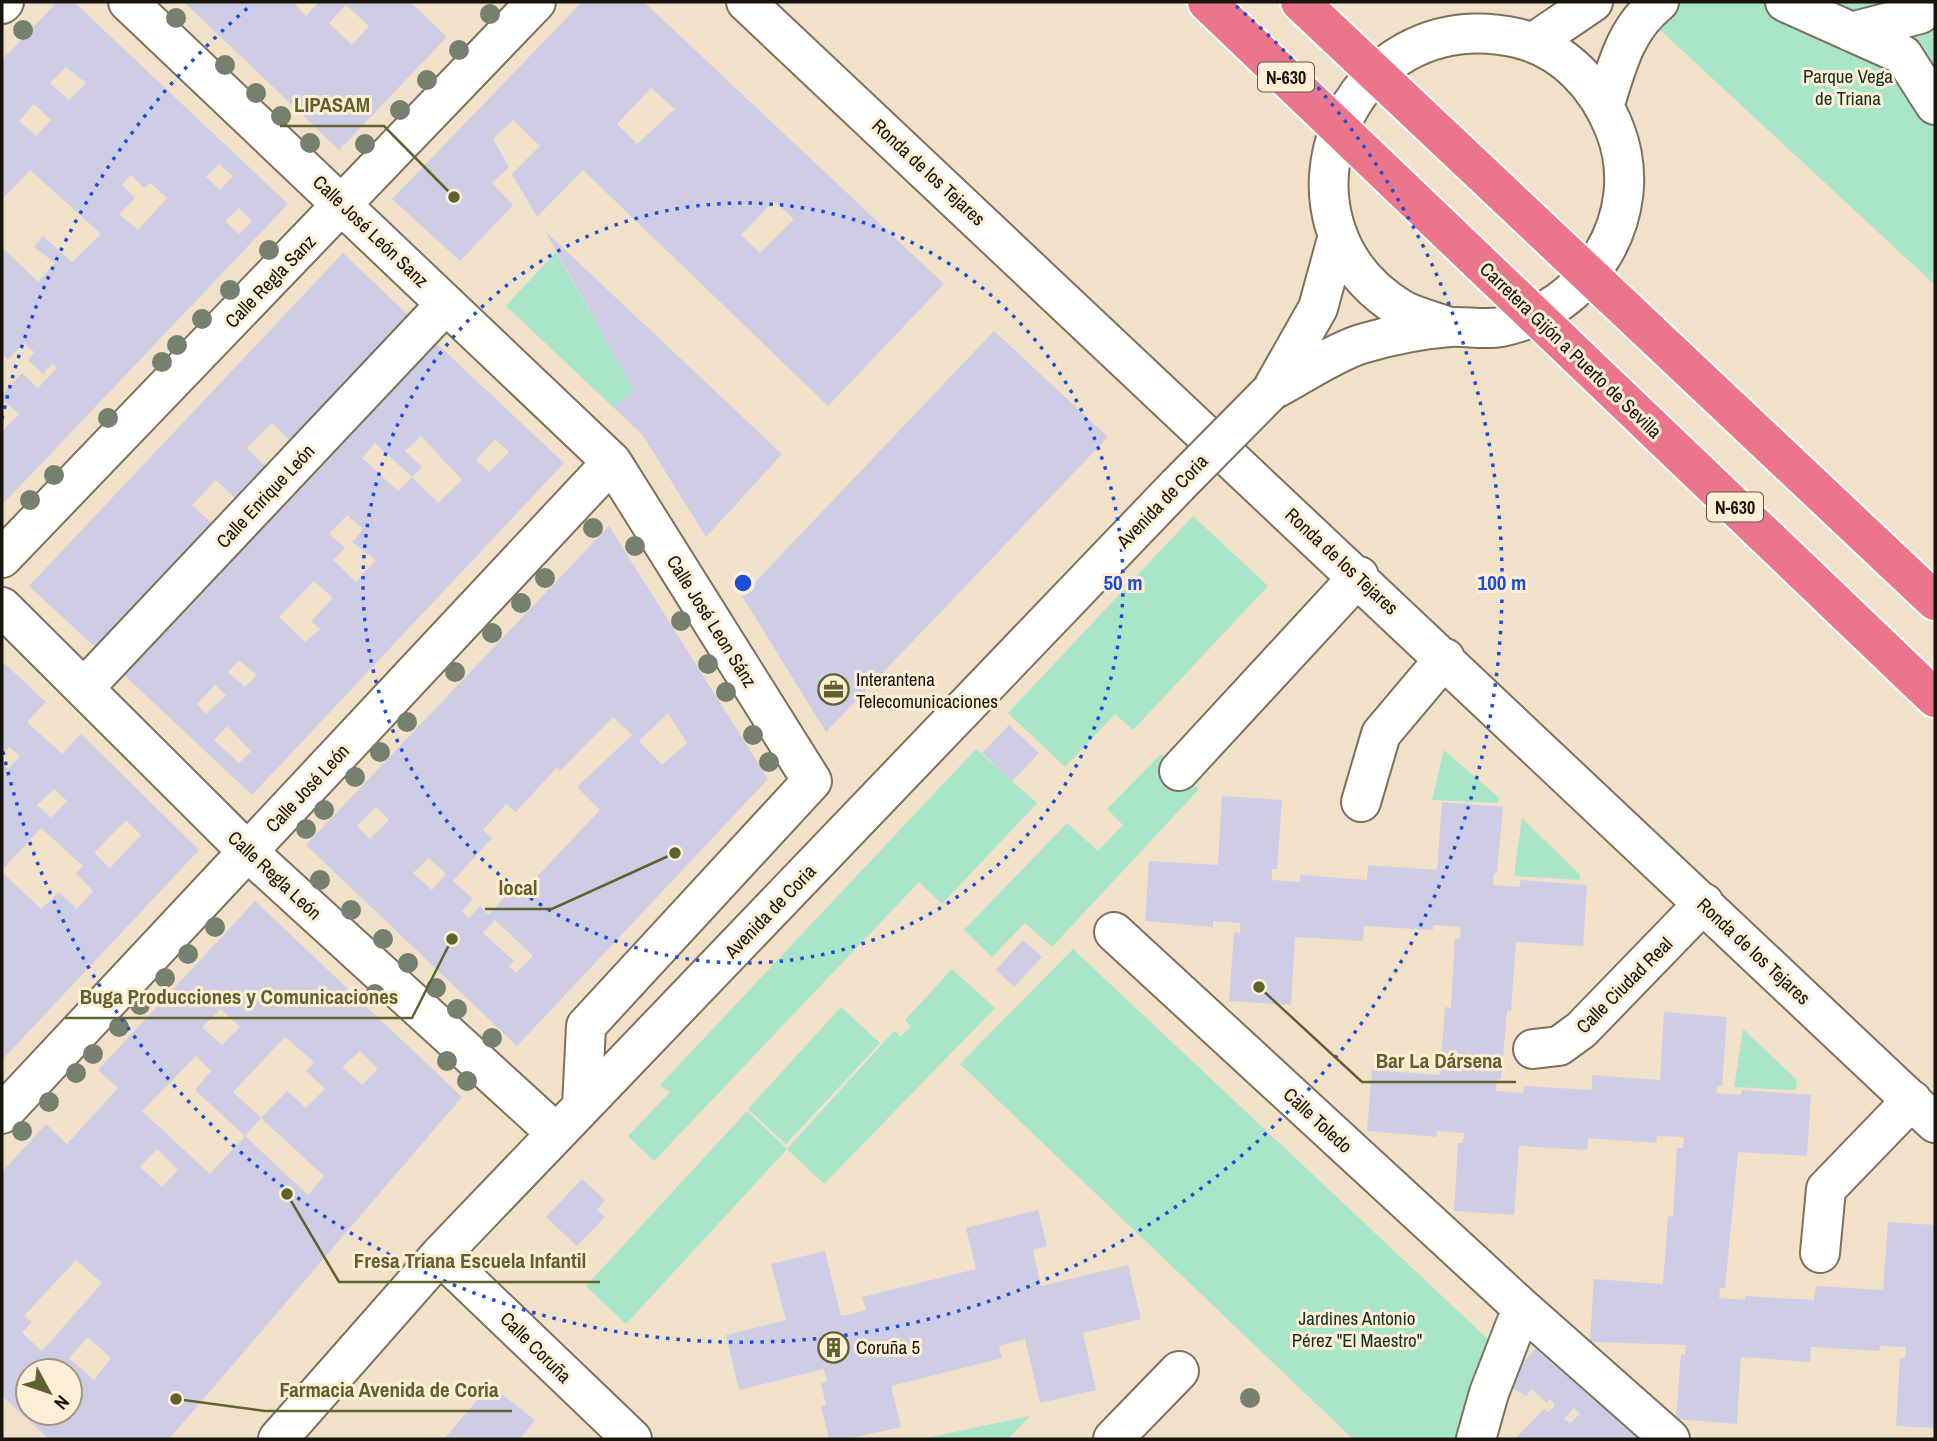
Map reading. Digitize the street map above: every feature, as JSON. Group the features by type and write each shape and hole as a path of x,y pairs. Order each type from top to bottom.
{"highway":[{"name":"Carretera Gijón a Puerto de Sevilla","path":"1207,2 1935,698"},
{"path":"1300,2 1378,72 1935,601"}],"street":[{"name":"Calle José León Sanz","path":"128,2 612,462"},
{"name":"Calle Regla Sanz","path":"2,558 536,2"},
{"name":"Ronda de los Tejares","path":"746,2 1359,576 1924,1112"},
{"path":"1534,42 1593,2"},
{"path":"1605,104 1622,48 1642,15 1658,2"},
{"path":"1785,2 1903,55 1935,105"},
{"path":"1852,32 1920,14 1927,2"},
{"path":"1271,391 1360,345 1449,327 1499,327 1535,316 1546,311 1590,274 1612,243 1625,196 1622,149 1605,104 1574,67 1534,42 1487,31 1439,35 1394,56 1357,91 1338,128 1328,186 1338,235 1364,277 1402,309 1449,327"},
{"path":"1271,391 1318,308 1338,235"},
{"name":"Calle Enrique León","path":"84,688 446,304"},
{"name":"Avenida de Coria","path":"278,1439 440,1255 1271,391"},
{"name":"Calle José Leon Sánz","path":"569,1120 586,1026 812,781 612,462"},
{"name":"Calle José León","path":"2,1114 612,462"},
{"path":"1179,771 1359,576"},
{"name":"Calle Regla León","path":"2,607 247,851 569,1120"},
{"path":"1361,802 1381,734 1445,658"},
{"name":"Calle Ciudad Real","path":"1534,1049 1559,1046 1581,1030 1704,904"},
{"name":"Calle Toledo","path":"1114,932 1522,1308 1670,1439"},
{"path":"1820,1253 1826,1189 1924,1112"},
{"name":"Calle Coruña","path":"440,1255 632,1439"},
{"path":"1476,1439 1489,1393 1522,1308"},
{"path":"1113,1439 1179,1371"}],"green space":[{"name":"Parque Vega de Triana","path":"1630,2 1935,2 1935,285"},
{"path":"556,252 634,390 614,408 506,306"},
{"path":"1193,516 1268,586 1133,730 1115,714 1065,767 1008,713"},
{"path":"976,749 1037,803 942,904 919,882 654,1161 628,1136 670,1092 660,1085"},
{"path":"1444,750 1499,798 1497,803 1432,800"},
{"path":"1161,754 1199,789 1052,947 1025,923 992,957 964,930 1067,823 1098,851 1123,825 1107,809"},
{"path":"1522,818 1580,875 1579,880 1514,876"},
{"name":"Jardines Antonio Pérez \"El Maestro\"","path":"1073,949 1493,1344 1465,1439 1353,1439 960,1064"},
{"path":"952,969 995,1008 824,1184 787,1149 894,1031 901,1037 911,1026 905,1020"},
{"path":"841,1007 880,1043 786,1144 748,1109"},
{"path":"1743,1029 1797,1080 1796,1090 1734,1087"},
{"path":"747,1111 787,1149 626,1324 586,1286"},
{"path":"1030,1416 1008,1439 922,1439"}],"building":[{"path":"57,2 74,2 288,204 2,505 2,431 19,414 2,399 2,395 22,373 38,388 57,368 52,364 43,374 28,360 34,352 23,343 8,360 4,356 2,358 2,247 38,282 55,263 34,247 43,236 72,262 101,234 30,170 2,199 2,60","holes":["66,67 86,83 69,100 50,83","34,104 51,120 36,136 19,121","219,164 233,176 220,190 206,177","131,175 144,188 150,183 167,198 138,230 119,214 135,198 122,185","239,208 252,221 239,234 225,221"]},
{"path":"184,2 297,2 295,4 306,16 319,2 410,2 447,37 339,150","holes":["346,5 369,26 352,45 329,23"]},
{"path":"582,2 644,2 944,284 828,406 583,170 537,217 512,174 540,146 513,120 493,139 509,167 492,183 513,205 460,261 392,199","holes":["651,88 675,109 637,144 617,124","774,201 794,219 760,253 741,235"]},
{"path":"545,231 782,454 706,537 642,434 614,408 634,390"},
{"path":"343,253 409,316 291,442 272,423 247,448 267,468 237,500 216,480 192,505 213,524 96,648 29,586"},
{"path":"994,331 1108,437 826,732 742,596"},
{"path":"435,342 564,463 252,795 123,674","holes":["421,436 462,480 438,503 412,477 422,467 405,451","495,439 509,452 489,472 476,460","375,443 412,477 398,491 362,458","347,515 363,529 352,542 376,560 356,582 333,560 345,548 329,534","314,581 333,598 311,621 320,629 305,642 279,617","239,660 257,675 245,687 228,672","215,685 226,695 206,714 197,704","227,726 251,751 239,763 214,740"]},
{"path":"609,526 768,779 517,1046 306,845","holes":["668,713 687,743 662,765 639,741","613,717 632,735 577,787 600,810 531,883 528,880 515,896 510,891 489,915 480,906 469,918 462,911 473,899 453,881 492,838 483,830 506,804 516,812 557,767 560,771","376,807 389,820 370,839 357,826","429,858 446,874 432,890 413,873","495,920 533,956 516,973 509,966 514,961 483,933"]},
{"path":"2,661 46,702 27,722 62,754 81,734 199,850 2,1060 2,872 41,909 59,892 77,909 93,891 76,873 83,866 41,828 2,870 2,763 8,769 20,756 9,747 2,755","holes":["54,789 67,801 51,818 37,805","126,820 141,835 110,868 94,853"]},
{"path":"1009,725 1039,753 1012,781 982,753"},
{"path":"1222,796 1282,800 1277,869 1272,869 1272,880 1300,882 1300,875 1367,880 1368,865 1437,870 1442,802 1503,807 1497,873 1494,873 1493,885 1520,887 1520,880 1587,885 1583,946 1516,942 1511,1011 1507,1011 1501,1079 1497,1079 1496,1091 1523,1093 1524,1086 1592,1090 1592,1075 1660,1080 1664,1012 1727,1017 1722,1086 1717,1086 1717,1093 1741,1095 1742,1090 1811,1095 1807,1156 1738,1152 1725,1288 1720,1288 1719,1298 1745,1300 1745,1296 1814,1300 1816,1286 1883,1290 1888,1222 1935,1225 1935,1428 1896,1426 1900,1358 1905,1358 1906,1347 1880,1346 1879,1351 1811,1347 1810,1362 1741,1357 1737,1424 1676,1419 1681,1354 1685,1355 1686,1345 1590,1342 1594,1279 1663,1284 1668,1216 1673,1217 1677,1148 1683,1148 1684,1137 1657,1136 1656,1143 1588,1138 1587,1150 1519,1146 1514,1215 1454,1211 1458,1143 1463,1143 1464,1133 1437,1131 1437,1137 1367,1131 1372,1070 1440,1075 1445,1007 1451,1008 1455,938 1460,939 1461,927 1433,925 1433,930 1364,926 1363,941 1295,937 1291,1005 1229,1001 1234,932 1240,933 1240,923 1213,921 1213,927 1145,921 1149,861 1218,865"},
{"path":"255,901 462,1097 169,1439 49,1439 36,1427 84,1427 84,1371 94,1380 111,1358 88,1337 70,1357 14,1357 14,1407 2,1396 2,1172 46,1124 67,1144 118,1088 98,1070","holes":["221,1009 240,1027 222,1045 202,1027","285,1037 314,1062 306,1071 325,1089 306,1108 287,1091 261,1118 233,1092","360,1051 378,1069 362,1085 342,1067","196,1056 211,1071 195,1090 245,1136 210,1174 142,1111","261,1118 324,1176 308,1195 245,1136","157,1149 178,1170 162,1187 140,1167","76,1260 102,1283 42,1351 22,1333 32,1322 24,1316"]},
{"path":"1023,940 1042,957 1014,987 996,970"},
{"path":"582,1179 605,1200 597,1210 605,1217 577,1246 546,1217"},
{"path":"1038,1210 1047,1246 1033,1250 1041,1286 1128,1265 1141,1319 1083,1333 1096,1390 1040,1403 1025,1339 999,1346 1002,1358 891,1386 901,1427 848,1439 829,1439 821,1406 826,1405 821,1383 827,1382 824,1369 739,1390 726,1335 786,1320 771,1264 825,1251 841,1316 852,1314 866,1310 862,1297 976,1269 966,1228"},
{"path":"1542,1342 1643,1439 1515,1439 1544,1409 1549,1412 1555,1405 1550,1399 1547,1403 1532,1389 1526,1396 1503,1383","holes":["1574,1408 1580,1414 1570,1423 1564,1419"]},
{"path":"490,1385 535,1420 520,1439 444,1439"}],"place":[{"name":"LIPASAM","path":"454,197"},
{"name":"Interantena Telecomunicaciones","path":"833,690"},
{"name":"local","path":"675,853"},
{"name":"Buga Producciones y Comunicaciones","path":"452,939"},
{"name":"Bar La Dársena","path":"1259,987"},
{"name":"Fresa Triana Escuela Infantil","path":"287,1194"},
{"name":"Coruña 5","path":"833,1347"},
{"name":"Farmacia Avenida de Coria","path":"176,1399"}]}
